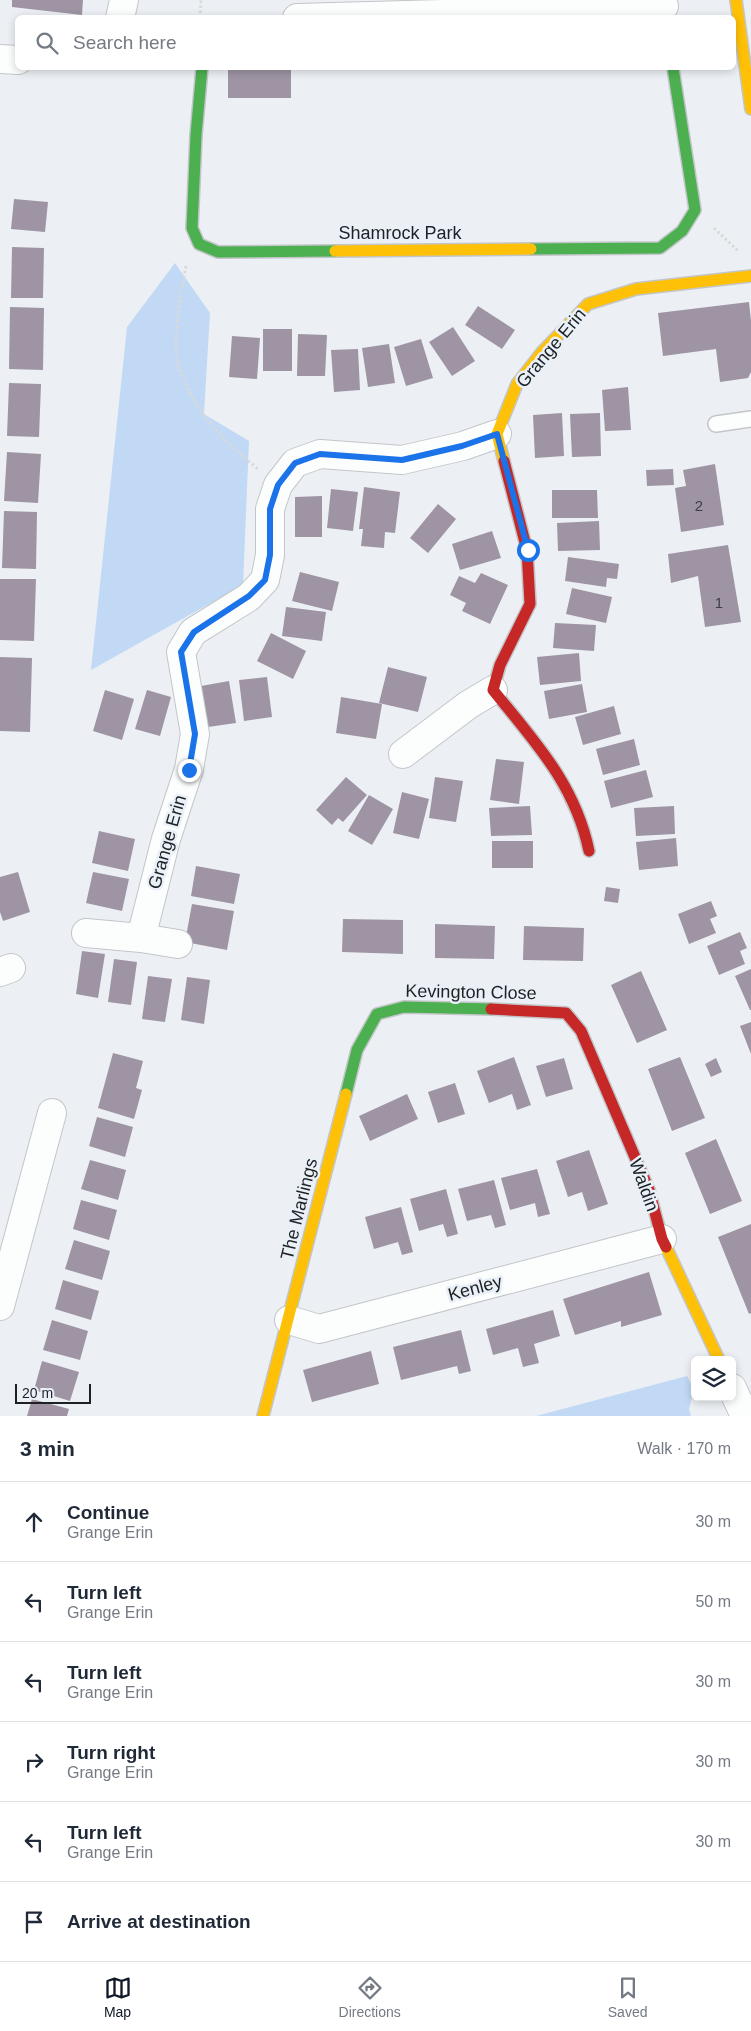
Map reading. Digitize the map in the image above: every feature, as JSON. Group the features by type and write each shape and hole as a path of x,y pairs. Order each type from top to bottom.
{"street":[{"path":"121,15 124,0"},
{"path":"736,0 751,109"},
{"path":"406,15 665,8"},
{"path":"0,59 15,60"},
{"name":"Shamrock Park","path":"202,70 196,135 192,228 200,244 218,252 660,248 682,232 695,210"},
{"path":"674,70 695,210"},
{"name":"Grange Erin","path":"141,938 166,839 189,770 195,734 181,652 194,632 249,596 265,580 270,555 270,509 278,485 295,463 320,454 402,460 462,446 497,434 517,384 542,352 588,304 636,289 749,276"},
{"path":"404,754 468,705 493,690 500,665 530,604 528,550 497,434"},
{"path":"493,690 566,785 586,831 589,851"},
{"path":"86,933 141,938 178,944"},
{"name":"Kevington Close","path":"377,1014 404,1007 544,1010 566,1013"},
{"name":"Waldin","path":"566,1013 581,1031 585,1040 648,1190 662,1239 717,1356"},
{"name":"The Marlings","path":"263,1416 357,1050 377,1014"},
{"path":"0,1306 52,1114"},
{"name":"Kenley","path":"289,1320 319,1328 662,1239"},
{"path":"736,1397 745,1416"}],"lane":[{"path":"716,424 751,419"}],"path":[{"path":"200,15 201,0"},
{"path":"695,210 744,257 749,276"},
{"path":"187,262 177,314 177,362 188,390 205,419 241,455 278,485"}],"shaded area":[{"path":"175,263 210,313 204,414 249,441 243,585 91,670 127,327"},
{"path":"687,1376 691,1384 689,1409 691,1416 536,1416"}],"building":[{"path":"12,0 83,0 82,15 12,7"},
{"path":"228,70 291,70 291,98 228,98"},
{"path":"14,199 48,202 45,232 11,229"},
{"path":"12,247 44,248 43,298 11,298"},
{"path":"749,302 751,372 748,378 720,382 716,349 663,356 658,313"},
{"path":"478,306 515,330 502,349 465,325"},
{"path":"10,307 44,308 43,370 9,369"},
{"path":"453,327 475,361 452,376 429,342"},
{"path":"263,329 292,329 292,371 263,371"},
{"path":"298,334 327,335 325,376 297,376"},
{"path":"232,336 260,338 257,379 229,377"},
{"path":"421,339 433,378 406,386 394,347"},
{"path":"389,344 395,383 368,387 362,348"},
{"path":"358,349 360,390 334,392 331,350"},
{"path":"9,383 41,384 39,437 7,436"},
{"path":"628,387 631,430 605,431 602,390"},
{"path":"562,413 564,456 535,458 533,415"},
{"path":"600,413 601,456 572,457 570,414"},
{"path":"7,452 41,454 38,503 4,501"},
{"path":"715,464 724,525 681,532 675,488 686,486 683,470"},
{"path":"673,469 674,485 647,486 646,470"},
{"path":"364,487 400,492 395,533 385,532 384,548 361,546 363,529 359,529"},
{"path":"331,489 358,492 353,531 327,528"},
{"path":"552,490 597,490 598,518 552,518"},
{"path":"322,496 322,537 295,537 295,497"},
{"path":"438,504 456,519 428,553 410,538"},
{"path":"4,511 37,512 36,569 2,568"},
{"path":"599,521 600,550 558,551 557,523"},
{"path":"492,531 501,558 460,570 452,544"},
{"path":"728,545 741,622 705,627 698,576 671,583 668,554"},
{"path":"568,557 619,564 617,579 607,578 606,587 565,581"},
{"path":"300,572 339,582 332,611 292,601"},
{"path":"481,573 508,585 490,624 462,611 466,603 450,595 459,576 475,583"},
{"path":"0,579 36,579 34,641 0,640"},
{"path":"572,588 612,597 606,623 566,614"},
{"path":"286,607 326,612 322,641 282,636"},
{"path":"555,623 596,625 594,651 553,648"},
{"path":"271,633 306,651 293,679 257,661"},
{"path":"579,653 581,681 540,685 537,657"},
{"path":"0,657 32,658 30,732 0,731"},
{"path":"388,667 427,677 418,712 379,703"},
{"path":"267,677 272,717 244,721 239,680"},
{"path":"229,681 236,723 208,727 201,686"},
{"path":"582,684 587,712 549,719 544,691"},
{"path":"105,690 134,699 122,740 93,731"},
{"path":"147,690 171,697 160,736 135,729"},
{"path":"341,697 382,704 376,739 336,733"},
{"path":"614,706 621,734 583,745 575,717"},
{"path":"634,739 640,765 603,775 596,749"},
{"path":"496,759 524,762 519,804 490,800"},
{"path":"646,770 653,797 611,808 604,781"},
{"path":"346,777 367,795 343,822 338,818 332,825 316,810"},
{"path":"435,777 463,781 456,822 429,818"},
{"path":"402,792 429,799 419,839 393,833"},
{"path":"369,795 393,809 372,845 348,831"},
{"path":"530,806 532,835 491,836 489,808"},
{"path":"674,806 675,834 636,836 634,808"},
{"path":"99,831 135,839 128,871 92,863"},
{"path":"676,838 678,866 639,870 636,842"},
{"path":"492,841 533,841 533,868 492,868"},
{"path":"196,866 240,874 234,904 191,896"},
{"path":"18,872 30,912 3,921 0,912 0,877"},
{"path":"93,872 129,879 122,911 86,903"},
{"path":"606,887 620,889 618,903 604,901"},
{"path":"711,901 717,916 710,919 716,933 689,944 678,914"},
{"path":"192,904 234,911 227,950 185,942"},
{"path":"343,919 403,920 403,954 342,952"},
{"path":"435,924 495,926 494,959 435,958"},
{"path":"524,926 584,928 583,961 523,960"},
{"path":"740,932 747,948 740,951 745,964 719,975 707,946"},
{"path":"82,951 105,954 98,998 76,994"},
{"path":"114,959 137,962 131,1005 108,1002"},
{"path":"751,969 751,1010 750,1010 735,976"},
{"path":"641,971 667,1030 637,1043 611,985"},
{"path":"148,976 172,979 165,1022 142,1019"},
{"path":"187,977 210,980 204,1024 181,1020"},
{"path":"751,1022 751,1054 740,1026"},
{"path":"113,1053 143,1061 136,1088 142,1090 134,1119 98,1108"},
{"path":"514,1057 531,1105 517,1110 512,1094 489,1103 477,1071"},
{"path":"680,1057 705,1118 672,1131 648,1069"},
{"path":"564,1058 573,1089 546,1097 536,1066"},
{"path":"716,1058 722,1072 711,1077 705,1064"},
{"path":"455,1083 465,1114 438,1123 428,1092"},
{"path":"407,1094 418,1119 370,1141 359,1116"},
{"path":"97,1117 133,1127 125,1157 89,1146"},
{"path":"716,1139 742,1201 710,1214 685,1153"},
{"path":"589,1150 608,1204 588,1211 582,1192 568,1197 556,1161"},
{"path":"90,1160 126,1170 118,1200 81,1189"},
{"path":"537,1169 550,1214 538,1217 535,1203 510,1210 501,1178"},
{"path":"494,1180 506,1225 495,1228 491,1215 467,1221 458,1189"},
{"path":"446,1189 458,1234 447,1237 443,1224 419,1231 410,1199"},
{"path":"81,1200 117,1210 109,1240 73,1229"},
{"path":"401,1207 413,1252 402,1255 398,1242 374,1249 365,1217"},
{"path":"751,1224 751,1313 749,1314 718,1237"},
{"path":"74,1240 110,1251 102,1280 65,1269"},
{"path":"649,1272 662,1315 621,1327 621,1321 575,1335 563,1299"},
{"path":"63,1280 99,1291 91,1320 55,1309"},
{"path":"553,1310 560,1336 534,1344 539,1363 523,1367 518,1348 493,1355 486,1329"},
{"path":"52,1320 88,1331 80,1360 43,1350"},
{"path":"461,1330 471,1371 459,1374 457,1366 401,1380 393,1347"},
{"path":"371,1351 379,1384 312,1402 303,1370"},
{"path":"42,1361 79,1372 70,1401 34,1390"},
{"path":"32,1399 69,1409 67,1416 27,1416"}],"traffic: fast":[{"path":"202,70 196,135 192,228 199,244 218,252 335,251"},
{"path":"531,249 660,248 682,231 695,210 673,70"},
{"path":"346,1094 357,1050 377,1014 404,1007 491,1009"}],"traffic: slow":[{"path":"736,0 751,109"},
{"path":"335,251 531,249"},
{"path":"504,461 497,434 517,384 542,352 588,304 636,289 751,276"},
{"path":"263,1416 346,1094"},
{"path":"666,1247 717,1356"}],"traffic: jam":[{"path":"504,461 527,550 530,604 500,665 493,690 538,746 564,784 583,827 589,851"},
{"path":"491,1009 566,1013 581,1031 649,1190 662,1239 666,1247"}],"route":[{"path":"189,770 195,734 181,652 194,632 249,596 265,580 270,555 270,509 278,485 295,463 320,454 402,460 462,446 497,434 528,550"}]}
